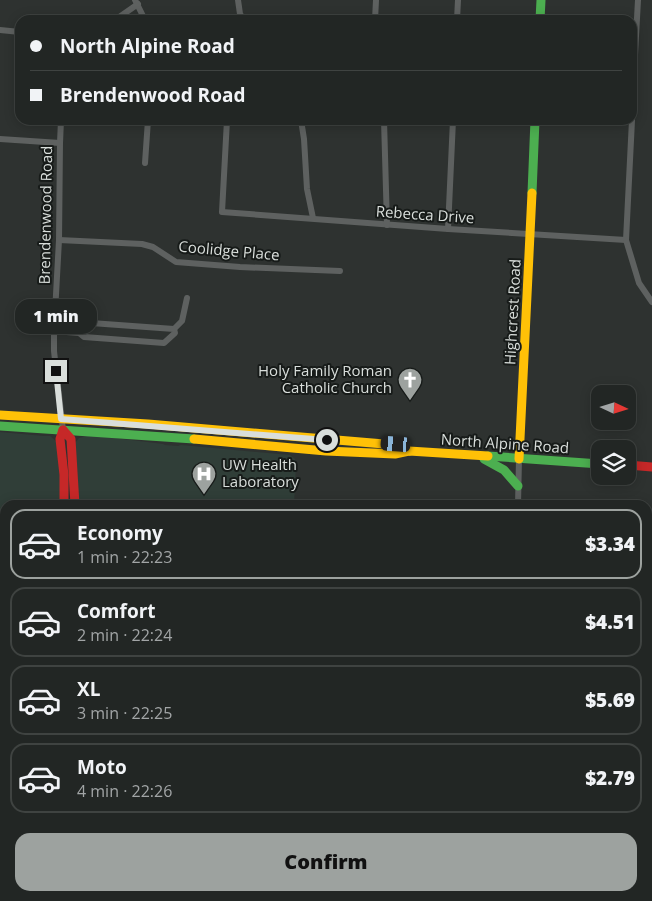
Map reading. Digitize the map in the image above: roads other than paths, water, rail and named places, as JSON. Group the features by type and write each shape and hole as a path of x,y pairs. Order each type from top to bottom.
{"main road":[{"path":"540,15 541,0"},
{"name":"Highcrest Road","path":"519,459 536,125"},
{"name":"North Alpine Road","path":"0,415 396,444 409,451"},
{"name":"North Alpine Road","path":"0,426 174,437 326,451 395,454 409,451 591,463"},
{"path":"62,430 60,439 64,475 64,500"},
{"path":"62,430 71,440 74,500"},
{"path":"480,456 503,468 512,476 518,486"},
{"path":"636,466 652,467"}],"street":[{"path":"238,0 241,15"},
{"path":"375,15 376,0"},
{"path":"457,15 458,0"},
{"path":"637,18 638,0"},
{"path":"121,15 137,2 143,15"},
{"path":"0,30 15,32"},
{"name":"Brendenwood Road","path":"62,125 54,351 62,430"},
{"path":"145,163 148,125"},
{"name":"Rebecca Drive","path":"227,125 222,212 387,225 626,240"},
{"path":"302,125 307,189 313,218"},
{"path":"384,125 387,225"},
{"path":"448,229 453,125"},
{"path":"632,125 626,240 639,283 652,302"},
{"path":"0,139 60,144"},
{"name":"Coolidge Place","path":"59,240 142,244 153,247 176,262 340,271"},
{"path":"54,331 79,333 84,337 164,343 175,333 174,329 182,321 187,298"},
{"path":"79,333 91,322 174,329"},
{"name":"Highcrest Road","path":"518,500 519,459"}],"place":[{"name":"Holy Family Roman Catholic Church","path":"410,401"},
{"name":"UW Health Laboratory","path":"204,495"}]}
